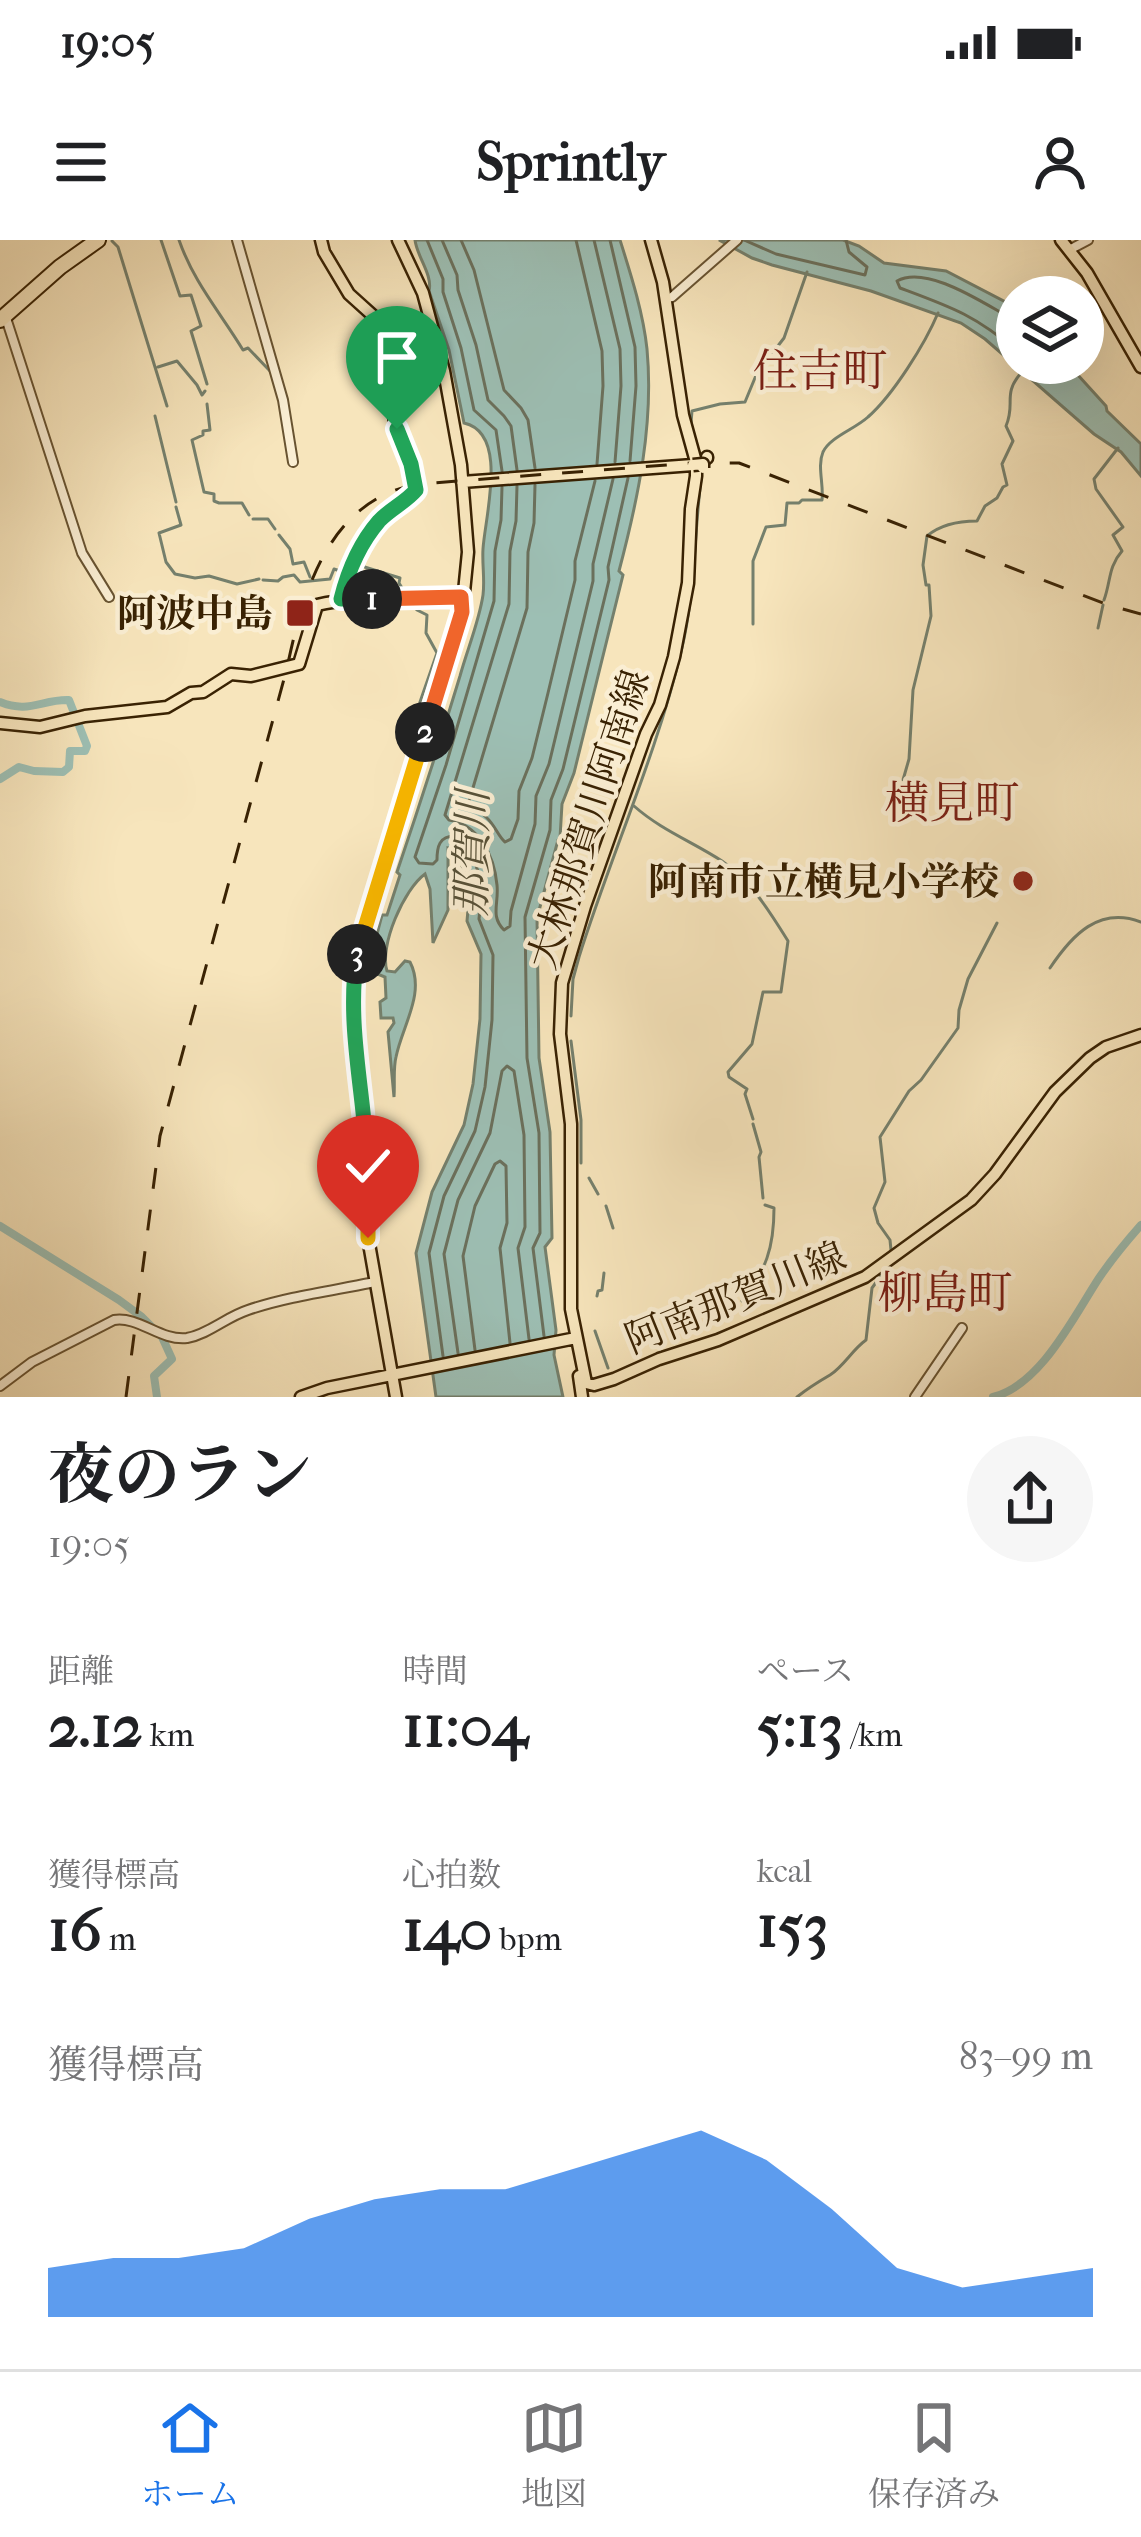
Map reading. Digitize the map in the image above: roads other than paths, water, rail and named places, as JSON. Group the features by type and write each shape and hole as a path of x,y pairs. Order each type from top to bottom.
{"highway":[{"path":"1,312 95,240"}],"main road":[{"path":"321,240 349,294 390,331 382,339 394,422 417,486 364,542 341,599"},
{"path":"396,1397 368,1238 367,1139 353,1033 354,973 364,923 462,612 467,552 456,428 434,327 416,272 398,240"},
{"name":"大林那賀川阿南線","path":"582,1397 570,1292 571,1124 560,1034 562,983 585,906 660,705 688,583 695,463 685,426 668,298 651,240"},
{"path":"1065,245 1095,286 1141,367"},
{"path":"463,481 695,463"},
{"path":"0,722 40,727 163,707 235,673 251,676 299,664 317,605 341,599 460,595 462,612"},
{"name":"阿南那賀川線","path":"301,1397 327,1388 576,1342 584,1379 594,1385 718,1340 865,1277 970,1201 1055,1092 1090,1058 1141,1035"}],"street":[{"path":"237,240 284,400 293,462"},
{"path":"668,298 737,240"},
{"path":"1065,245 1088,240"},
{"path":"1,312 82,553 109,597"},
{"path":"0,1386 32,1362 114,1320 126,1319 169,1337 186,1338 251,1309 370,1282"},
{"path":"915,1397 962,1328"}],"water":[{"name":"那賀川","path":"415,240 620,240 647,349 646,433 619,571 623,575 537,918 539,1058 550,1132 552,1238 545,1247 556,1330 554,1355 563,1397 436,1397 416,1253 432,1192 464,1125 480,1019 481,954 467,921 470,887 456,850 448,848 448,910 433,943 425,874 409,892 390,933 387,971 395,972 405,961 410,962 415,986 395,1062 394,1097 388,1032 394,1023 393,1018 381,1018 385,977 369,964 484,589 490,459 478,430 464,423 449,350"},
{"path":"719,240 843,240 884,263 946,271 996,297 996,349 961,323 871,291 752,258"},
{"path":"1037,384 1086,384 1141,444 1141,476 1121,452"}],"waterway":[{"path":"161,240 180,296 191,295 201,326 191,331 207,384"},
{"path":"179,240 200,284 243,350 248,348 270,371"},
{"path":"112,241 118,247 167,406"},
{"path":"691,423 692,411 745,402 757,373 784,338 807,272"},
{"path":"753,624 753,561 766,527 785,525 787,503 822,500 823,452 888,396 938,313"},
{"path":"158,367 177,361 202,395 205,391"},
{"path":"903,780 909,759 913,690 931,616 923,565 927,536 950,524 977,521 1007,485 1002,464 1013,441 1006,426 1014,384"},
{"path":"207,404 210,430 192,440 204,492 214,494 219,503 242,503 249,515"},
{"path":"155,416 176,502"},
{"path":"695,438 700,458"},
{"path":"1104,600 1122,551 1113,535 1123,527 1094,479 1118,448"},
{"path":"571,1016 579,957 681,652 701,479"},
{"path":"176,507 181,525 159,533 166,562 175,574 237,584 259,579"},
{"path":"253,519 268,519 275,529"},
{"path":"279,535 290,549 293,564 304,562 310,577"},
{"path":"263,580 294,575 300,582 330,579 334,569 343,572 350,562"},
{"path":"355,564 400,578 407,596"},
{"path":"412,604 427,615 426,633 437,653 420,702"},
{"path":"1098,628 1103,605"},
{"path":"0,702 27,706 69,700 87,746 85,751 70,751 69,767 63,772 19,767 0,779"},
{"path":"634,806 732,869 788,941 781,992 763,992 752,1044 728,1072 747,1089 753,1119"},
{"path":"1050,968 1088,927 1112,918 1141,922"},
{"path":"891,1250 874,1208 885,1182 880,1137 958,1028 968,979 997,923"},
{"path":"571,1041 581,1163"},
{"path":"753,1124 761,1152 763,1198"},
{"path":"589,1178 598,1194"},
{"path":"742,1301 770,1247 774,1208 765,1205"},
{"path":"606,1206 613,1228"},
{"path":"993,1397 1010,1390 1041,1364 1141,1225"},
{"path":"0,1226 119,1300 162,1337 172,1359 154,1376 157,1397"},
{"path":"797,1397 835,1371 866,1340 872,1288 888,1266"},
{"path":"597,1296 604,1273"},
{"path":"595,1331 608,1368"}],"railway":[{"path":"126,1397 160,1136 302,609 325,553 363,508 388,493 419,484 739,463 1141,614"}],"place":[{"name":"阿波中島","path":"300,613"},
{"name":"阿南市立横見小学校","path":"1023,881"}],"district":[{"name":"住吉町","path":"820,370"},
{"name":"横見町","path":"952,802"},
{"name":"柳島町","path":"945,1292"}]}
